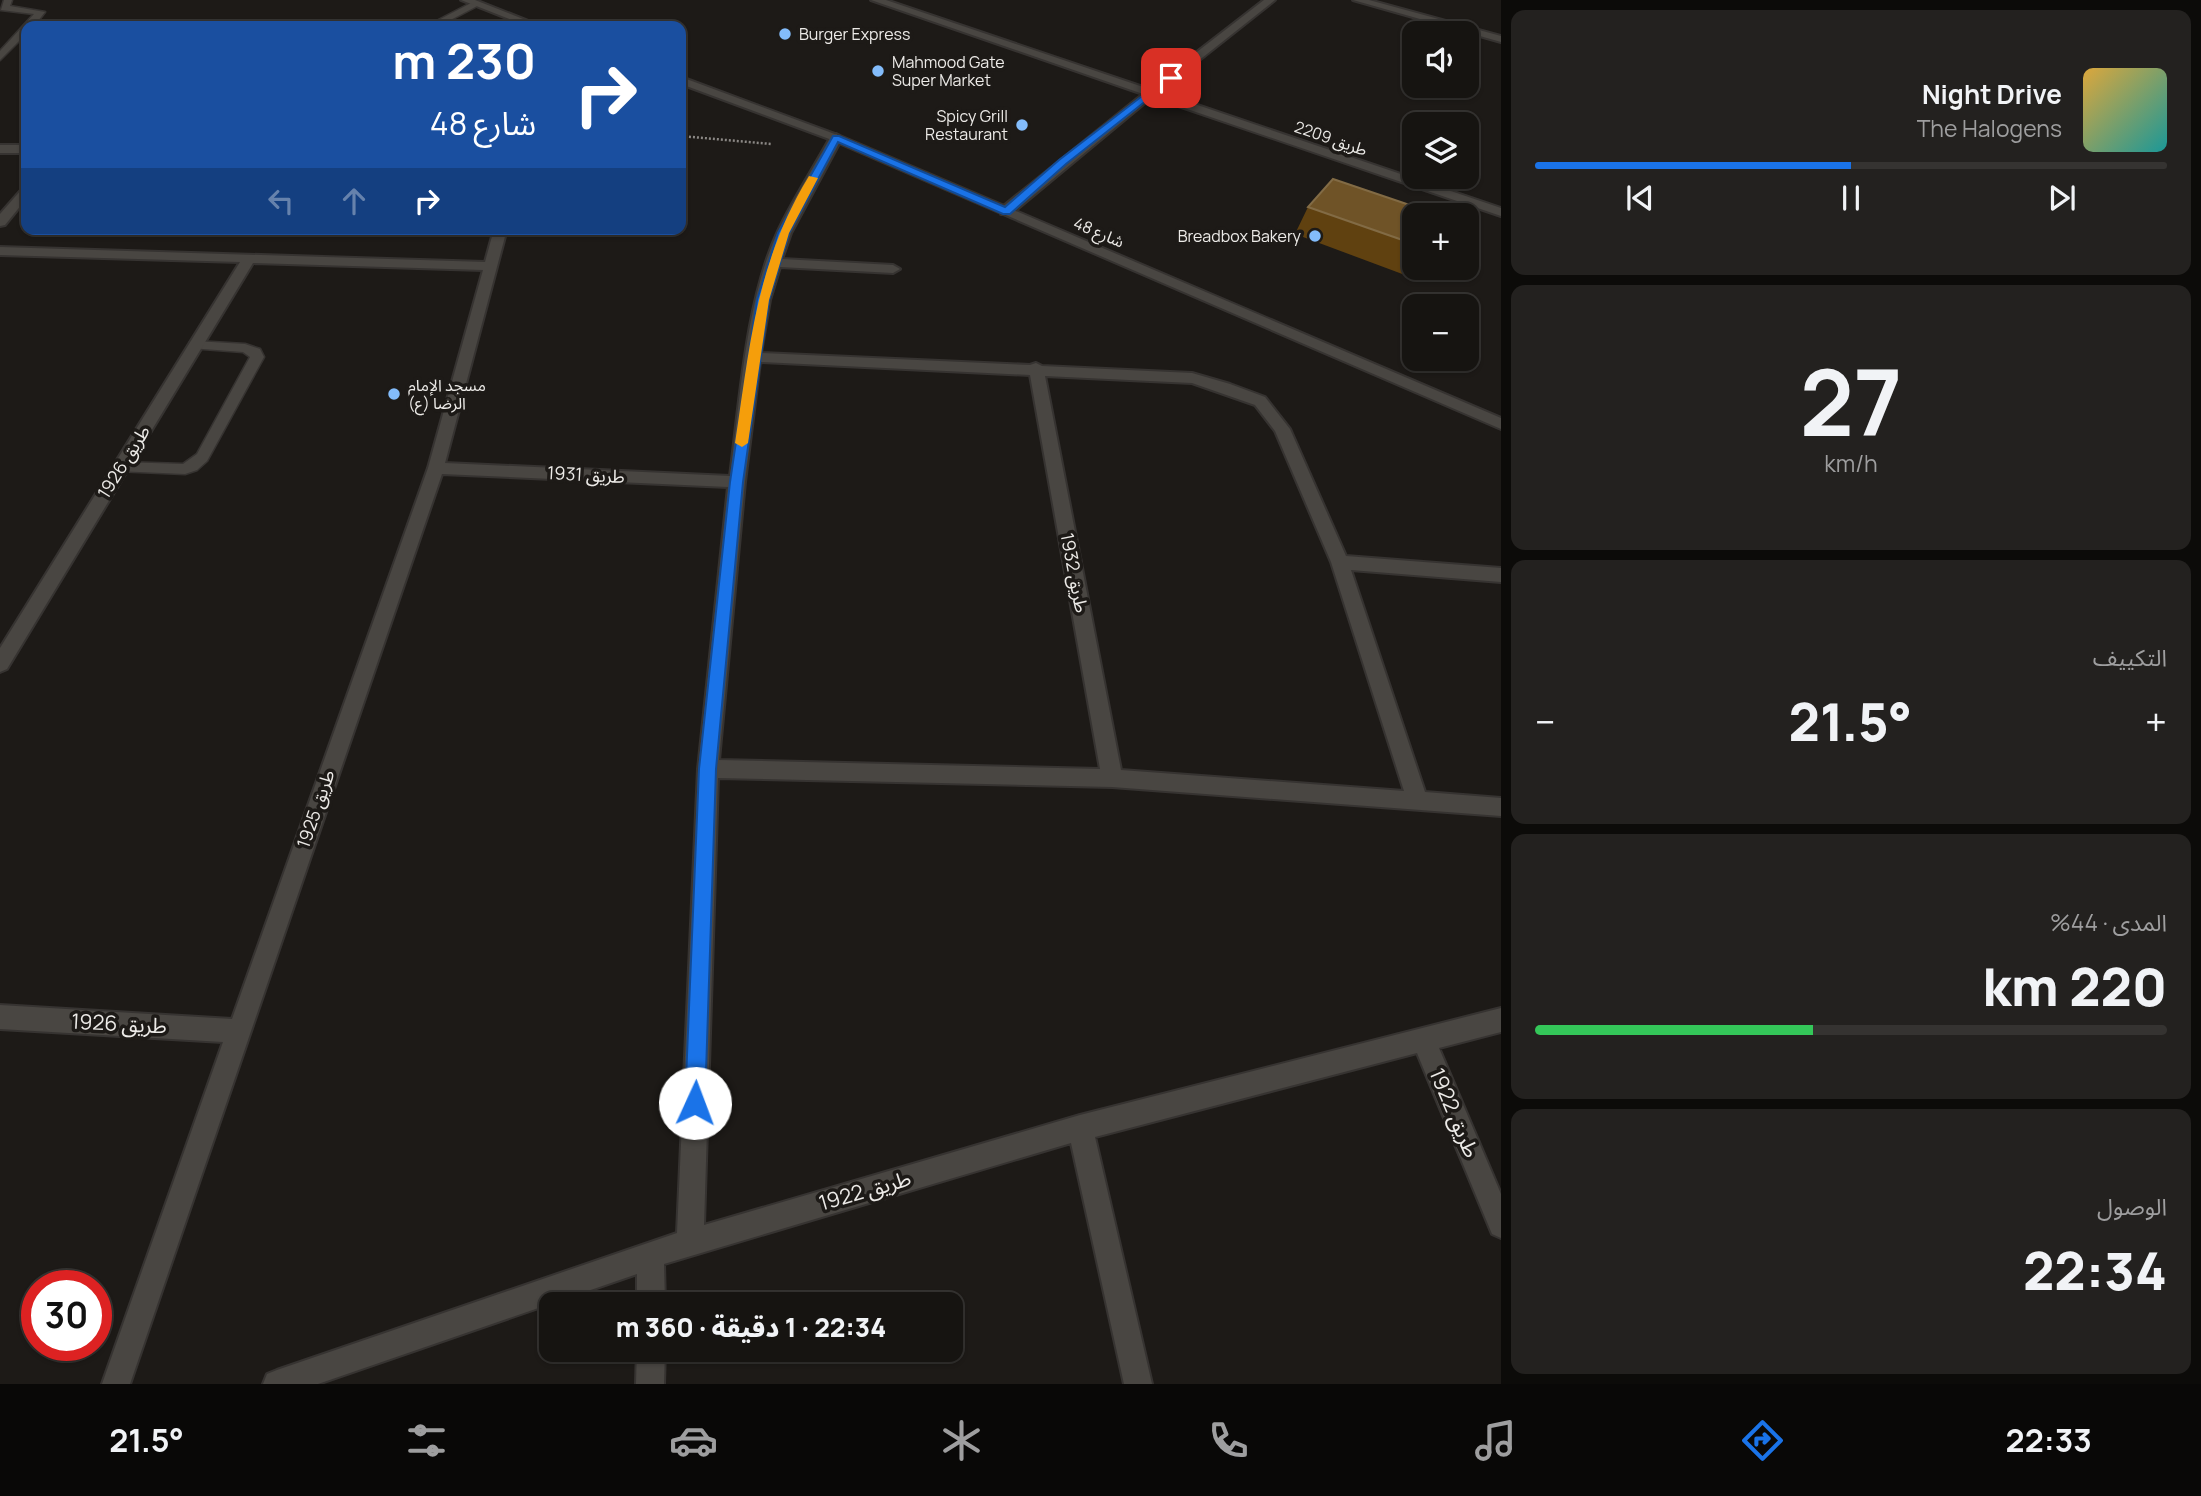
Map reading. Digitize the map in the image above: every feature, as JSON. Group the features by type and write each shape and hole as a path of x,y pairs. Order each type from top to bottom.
{"street":[{"name":"طريق 2209","path":"876,0 1501,212"},
{"path":"1006,211 1063,162 1270,0"},
{"path":"1358,0 1501,39"},
{"path":"471,2 522,21"},
{"name":"شارع 48","path":"686,82 832,145 1006,211 1501,424"},
{"path":"690,1242 708,769 737,482 753,357 763,300 784,233 832,145"},
{"path":"0,149 21,149"},
{"path":"0,222 21,198"},
{"name":"طريق 1925","path":"116,1384 436,468 499,235"},
{"path":"0,251 491,266"},
{"name":"طريق 1926","path":"0,664 248,260"},
{"path":"773,263 893,269"},
{"path":"753,357 1192,378 1260,401 1282,429 1339,562 1418,802"},
{"name":"طريق 1932","path":"1036,369 1112,778"},
{"name":"طريق 1931","path":"436,468 737,482"},
{"path":"1339,562 1501,575"},
{"path":"708,769 1112,778 1501,807"},
{"name":"طريق 1926","path":"0,1017 238,1031"},
{"name":"طريق 1922","path":"277,1384 690,1242 1080,1128 1501,1020"},
{"name":"طريق 1922","path":"1424,1041 1501,1225"},
{"path":"1080,1128 1138,1384"},
{"path":"651,1255 651,1292"},
{"path":"650,1362 650,1384"}],"lane":[{"path":"8,0 3,5 4,8 40,12 33,21"},
{"path":"440,21 471,2"},
{"path":"0,57 21,35"},
{"path":"121,467 185,469 192,467 202,457 257,357 255,352 245,348 195,345"}],"path":[{"path":"686,136 832,145"}],"building":[{"path":"1333,179 1404,203 1402,240 1308,207"}],"slow traffic":[{"path":"742,443 763,300 784,233 813,178"}],"place":[{"name":"Burger Express","path":"785,34"},
{"name":"Mahmood Gate Super Market","path":"878,71"},
{"name":"Spicy Grill Restaurant","path":"1022,125"},
{"name":"Breadbox Bakery","path":"1315,236"},
{"name":"مسجد الإمام الرضا (ع)","path":"394,394"}],"route":[{"path":"695,1103 708,769 737,482 763,300 784,233 836,138 1006,211 1063,162 1171,78"}]}
